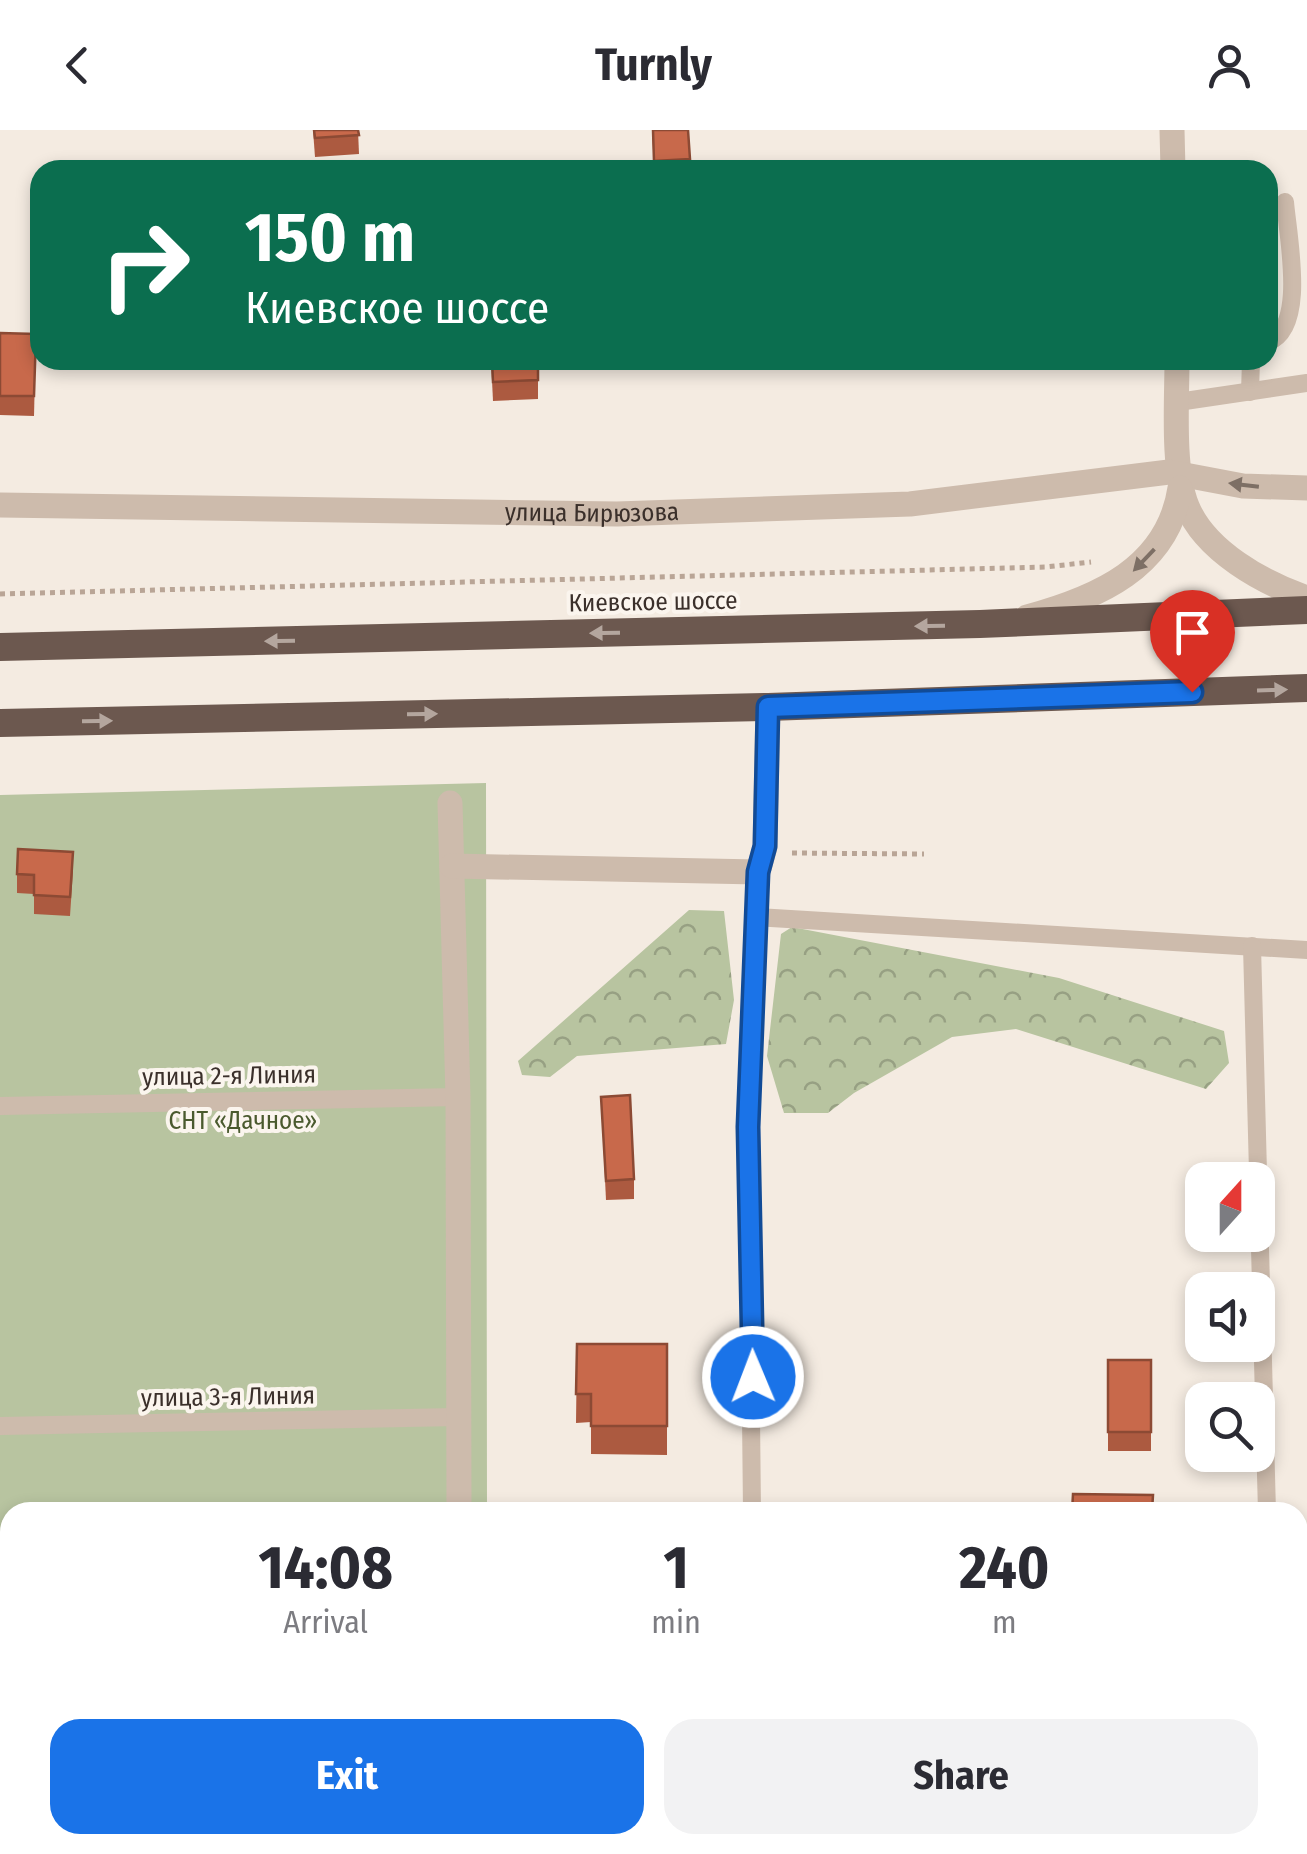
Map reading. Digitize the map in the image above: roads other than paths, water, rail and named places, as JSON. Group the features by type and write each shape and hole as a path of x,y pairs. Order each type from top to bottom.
{"highway":[{"name":"Киевское шоссе","path":"0,647 980,624 1307,610"},
{"path":"0,723 768,707 1307,688"}],"street":[{"path":"1172,130 1173,160"},
{"path":"1177,370 1185,503 1211,539 1264,580 1307,598"},
{"path":"980,624 1049,611 1092,596 1135,570 1152,554 1172,520 1182,473"},
{"name":"улица Бирюзова","path":"0,506 617,514 910,504 1182,473 1242,486 1307,488"},
{"path":"452,866 761,862 768,707"},
{"path":"450,803 458,1097 456,1417 460,1502"}],"lane":[{"path":"1278,336 1284,332 1293,308 1285,202"},
{"path":"1250,392 1251,370"},
{"path":"1178,402 1307,383"},
{"path":"752,1502 748,1127 761,862"},
{"path":"756,918 1307,950"},
{"path":"1252,946 1268,1502"},
{"name":"улица 2-я Линия","path":"0,1106 458,1097"},
{"name":"улица 3-я Линия","path":"0,1426 456,1417"}],"park label":[{"name":"СНТ «Дачное»","path":"243,1121"}]}
